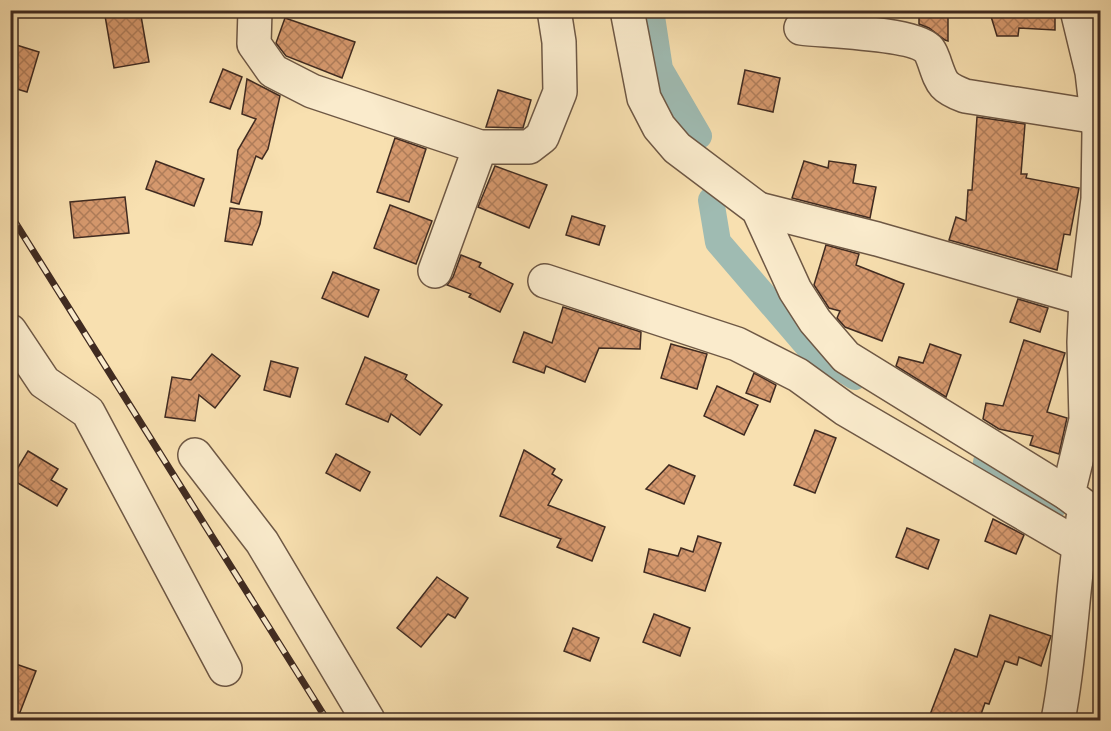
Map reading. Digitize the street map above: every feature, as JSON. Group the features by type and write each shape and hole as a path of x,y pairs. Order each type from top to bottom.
{"street":[{"path":"255,10 254,44 273,71 312,91 480,147 529,147 542,137 560,92 559,42 554,10"},
{"path":"627,10 644,98 659,128 677,148 758,209 877,239 1086,299"},
{"path":"1058,720 1066,683 1078,545 1085,506 1084,342 1086,299 1098,199 1098,117 1092,72 1077,10"},
{"path":"801,28 896,37 918,42 930,50 939,78 947,89 965,96 1098,117"},
{"path":"435,271 480,147"},
{"path":"758,209 795,290 815,321 846,357 1085,506"},
{"path":"545,281 736,344 798,375 845,409 1078,545"},
{"path":"10,331 20,366 88,412 225,669"},
{"path":"195,455 262,542 368,720"}],"building":[{"path":"104,10 140,10 149,62 114,68"},
{"path":"919,10 948,10 948,41 919,24"},
{"path":"989,10 1055,10 1055,30 1019,28 1018,36 997,36"},
{"path":"285,18 355,42 342,78 286,56 276,43"},
{"path":"10,43 39,52 27,92 10,87"},
{"path":"223,69 242,77 230,109 210,102"},
{"path":"745,70 780,78 773,112 738,104"},
{"path":"247,79 280,96 268,149 262,159 256,156 239,204 231,202 238,150 256,119 242,114"},
{"path":"498,90 531,100 523,128 486,127"},
{"path":"977,117 1025,124 1021,174 1027,174 1026,178 1079,188 1070,235 1064,234 1057,270 949,240 956,217 966,221 968,190 972,190"},
{"path":"395,138 426,149 409,202 377,192"},
{"path":"156,161 204,179 194,206 146,189"},
{"path":"804,161 828,168 829,161 856,165 853,183 876,187 870,218 792,198"},
{"path":"495,166 547,185 529,228 478,207"},
{"path":"125,197 129,233 74,238 70,202"},
{"path":"390,205 432,221 416,264 374,248"},
{"path":"230,208 262,212 252,245 225,241"},
{"path":"572,216 605,226 599,245 566,235"},
{"path":"826,245 859,254 856,265 904,284 882,341 845,327 837,318 840,311 829,308 814,285"},
{"path":"461,255 481,263 479,267 513,284 500,312 469,297 471,294 447,285 453,277"},
{"path":"333,272 379,290 368,317 322,298"},
{"path":"1018,299 1048,308 1040,332 1010,322"},
{"path":"563,307 641,332 640,349 599,348 585,382 546,366 544,373 513,362 524,332 552,343"},
{"path":"1024,340 1065,353 1047,412 1067,418 1059,454 1030,445 1033,436 999,429 983,419 986,403 1003,406"},
{"path":"671,344 707,354 697,389 661,378"},
{"path":"930,344 961,355 946,397 896,366 899,357 923,363"},
{"path":"212,354 240,376 215,408 199,395 195,421 165,417 172,377 191,380"},
{"path":"365,357 407,375 405,379 442,405 420,435 391,414 388,422 346,404"},
{"path":"271,361 298,368 290,397 264,390"},
{"path":"754,373 776,385 770,402 746,393"},
{"path":"717,386 758,405 744,435 704,416"},
{"path":"815,430 836,438 815,493 794,485"},
{"path":"1101,440 1101,466 1095,464"},
{"path":"524,450 555,469 552,474 562,480 548,505 605,527 592,561 557,547 561,539 500,516"},
{"path":"28,451 58,469 51,480 67,489 57,506 11,479"},
{"path":"336,454 370,472 360,491 326,473"},
{"path":"669,465 695,476 684,504 646,489"},
{"path":"993,519 1024,535 1016,554 985,541"},
{"path":"907,528 939,540 928,569 896,557"},
{"path":"698,536 721,543 705,591 644,572 649,549 678,556 681,548 693,552"},
{"path":"437,577 468,598 455,618 448,614 421,647 397,628"},
{"path":"654,614 690,628 680,656 643,642"},
{"path":"990,615 1051,636 1041,666 1019,657 1017,665 1005,661 989,704 985,703 979,720 928,720 955,649 977,657"},
{"path":"573,628 599,638 590,661 564,651"},
{"path":"10,662 36,671 17,720 10,720"}],"waterway":[{"path":"651,10 660,69 699,136"},
{"path":"711,200 718,242 810,349 855,377"},
{"path":"986,462 1054,506"}],"railway":[{"path":"10,214 327,720"}]}
